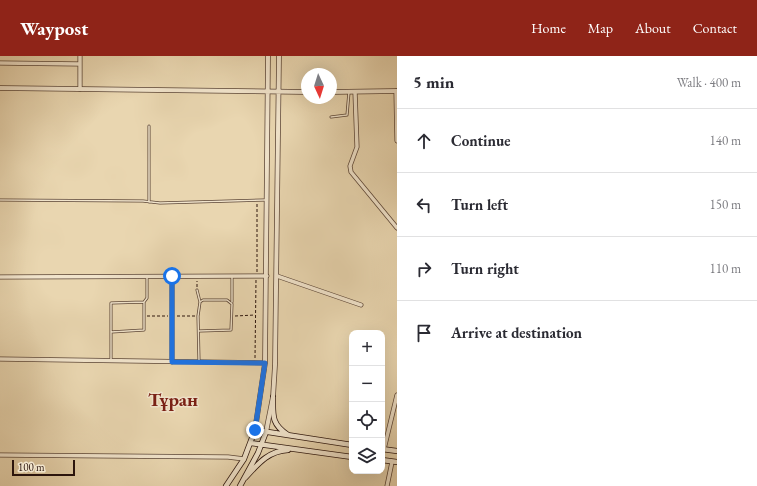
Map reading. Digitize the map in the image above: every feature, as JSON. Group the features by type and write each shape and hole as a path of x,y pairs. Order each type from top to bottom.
{"main road":[{"path":"273,396 274,419 277,427 291,437"},
{"path":"226,486 244,459 255,430 291,437 349,445"},
{"path":"240,486 262,444 266,432"},
{"path":"251,443 349,456"},
{"path":"385,449 397,451"},
{"path":"245,478 264,458 273,452 300,450"},
{"path":"385,460 395,462"}],"street":[{"path":"80,56 80,89"},
{"path":"255,430 265,363 268,56"},
{"path":"266,432 273,396 279,56"},
{"path":"0,63 80,64"},
{"path":"278,83 281,88 289,92"},
{"path":"0,88 301,92"},
{"path":"337,92 396,91 397,141"},
{"path":"278,102 283,95 289,92"},
{"path":"355,92 357,147 350,166 351,172 397,228"},
{"path":"172,276 172,362"},
{"path":"0,277 267,276"},
{"path":"276,276 361,305"},
{"path":"0,359 265,363"},
{"path":"385,441 397,395"},
{"path":"0,455 44,454 107,457 228,457 244,459"},
{"path":"387,486 395,462"}],"lane":[{"path":"331,117 347,115 349,92"},
{"path":"149,126 149,202"},
{"path":"0,200 160,203 267,199"},
{"path":"111,332 144,330 144,302 147,298 148,276"},
{"path":"199,331 228,331 232,327 232,276"},
{"path":"197,290 200,302 199,362"},
{"path":"200,302 203,300 228,300 232,304"},
{"path":"111,361 111,303 144,302"}],"path":[{"path":"255,363 257,200"},
{"path":"197,276 197,290"},
{"path":"232,316 256,316"}],"district":[{"name":"Тұран","path":"173,399"}],"route":[{"path":"172,276 172,362 265,363 255,430"}]}
